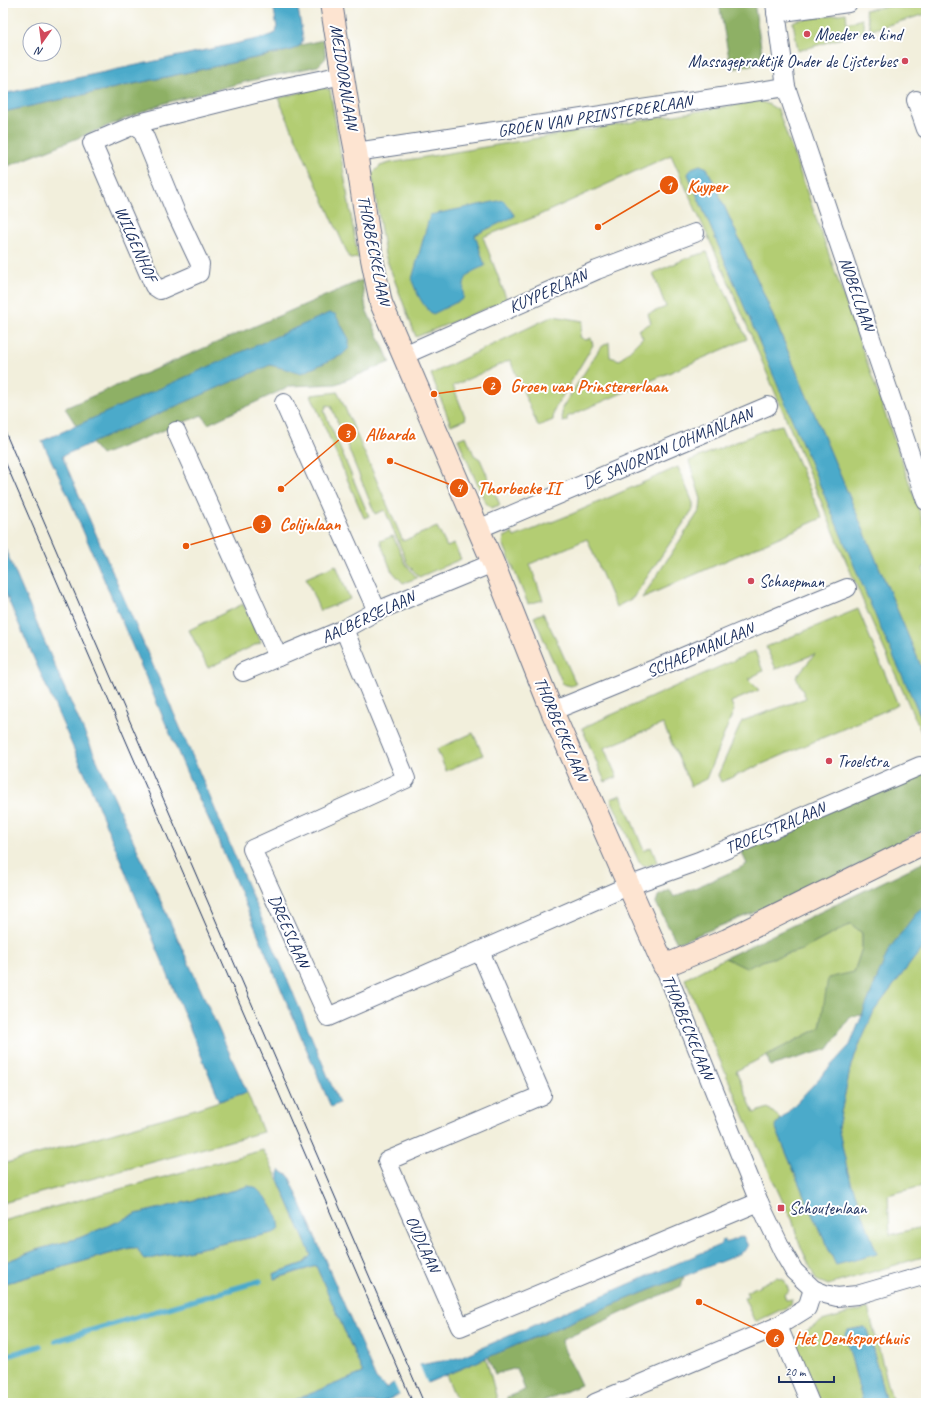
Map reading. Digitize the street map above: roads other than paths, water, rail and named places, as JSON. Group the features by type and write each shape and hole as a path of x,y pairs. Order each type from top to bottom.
{"street":[{"name":"MEIDOORNLAAN","path":"331,3 356,152"},
{"path":"776,8 848,3"},
{"name":"NOBELLAAN","path":"776,8 786,87 926,501"},
{"name":"WILGENHOF","path":"139,123 176,213 200,264 199,273 160,290 154,286 92,143 139,123 271,90 343,75"},
{"name":"GROEN VAN PRINSTERERLAAN","path":"356,152 786,87"},
{"path":"916,100 926,129"},
{"name":"THORBECKELAAN","path":"356,152 372,259 381,304 478,529 552,711 664,966 759,1202 783,1252 794,1270 814,1289 837,1297 851,1296 872,1291 926,1275"},
{"name":"KUYPERLAAN","path":"404,355 597,270 695,233"},
{"path":"284,403 377,611"},
{"name":"DE SAVORNIN LOHMANLAAN","path":"478,529 768,406"},
{"path":"176,431 278,657"},
{"name":"AALBERSELAAN","path":"243,672 344,629 377,611 492,563"},
{"name":"SCHAEPMANLAAN","path":"552,711 620,684 847,588"},
{"name":"DREESLAAN","path":"344,629 406,779 252,849 328,1017 628,886"},
{"name":"TROELSTRALAAN","path":"628,886 700,861 920,766"},
{"path":"664,966 727,940 926,842"},
{"name":"OUDLAAN","path":"480,951 542,1095 387,1161 460,1327 759,1202"},
{"path":"595,1403 778,1326 807,1308 814,1289"},
{"path":"778,1326 810,1403"}],"water":[{"path":"273,3 297,3 303,38 301,45 292,50 3,112 3,94 262,38 276,33 277,28"},
{"path":"700,165 707,168 762,290 926,678 926,728 881,629 688,174 692,168"},
{"path":"503,200 515,216 475,235 485,266 469,274 466,278 463,299 433,314 426,308 420,298 412,279 430,215"},
{"path":"329,313 335,314 349,339 349,348 342,355 302,373 270,365 62,456 195,762 339,1103 331,1107 213,828 189,778 66,491 42,441"},
{"path":"3,544 63,685 247,1092 220,1101 87,779 3,588"},
{"path":"926,907 926,943 874,1011 851,1065 838,1127 848,1173 877,1254 836,1265 811,1212 775,1126 850,1045 889,949 918,911"},
{"path":"279,1170 289,1176 376,1379 386,1388 420,1365 458,1358 722,1244 721,1241 724,1240 726,1243 743,1236 748,1246 746,1250 732,1257 585,1316 380,1403 287,1403 363,1373 316,1266 274,1279 273,1274 304,1263 311,1255 279,1182"},
{"path":"248,1186 255,1187 267,1199 278,1217 280,1229 273,1233 144,1260 137,1248 130,1248 3,1284 3,1263 36,1250 79,1238 136,1214"},
{"path":"865,1327 868,1330 886,1403 863,1403 845,1333 848,1330"}],"waterway":[{"path":"55,1341 260,1281"},
{"path":"3,1357 40,1346"}],"tram line":[{"path":"3,427 424,1403"},
{"path":"3,457 413,1403"}],"place":[{"name":"Moeder en kind","path":"807,34"},
{"name":"Massagepraktijk Onder de Lijsterbes","path":"905,61"},
{"name":"Kuyper","path":"598,227"},
{"name":"Groen van Prinstererlaan","path":"434,394"},
{"name":"Thorbecke II","path":"390,461"},
{"name":"Albarda","path":"281,489"},
{"name":"Colijnlaan","path":"186,546"},
{"name":"Schaepman","path":"751,581"},
{"name":"Troelstra","path":"829,761"},
{"name":"Schoutenlaan","path":"781,1208"},
{"name":"Het Denksporthuis","path":"699,1302"}]}
